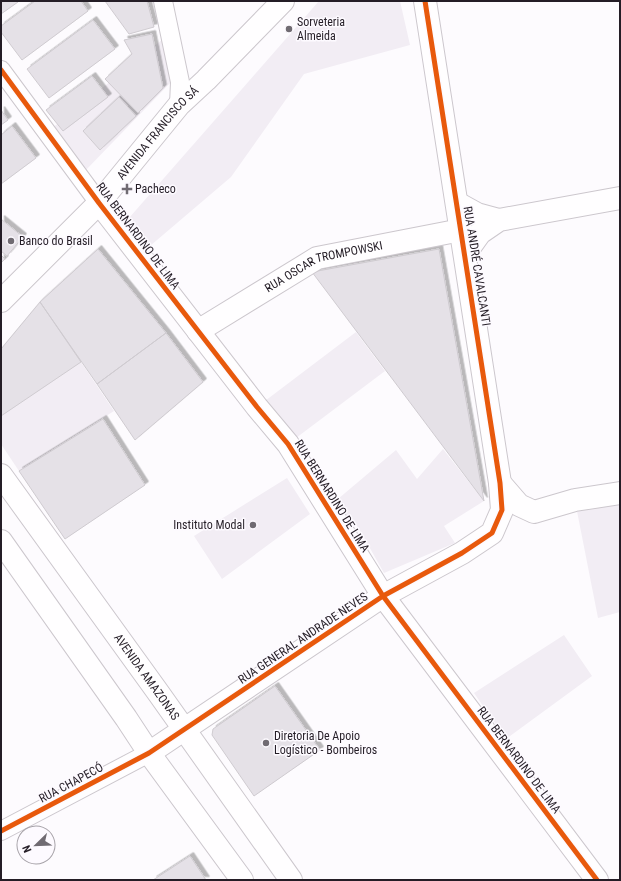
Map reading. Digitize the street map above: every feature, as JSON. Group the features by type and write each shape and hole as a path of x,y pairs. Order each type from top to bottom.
{"street":[{"path":"163,1 180,82 179,105"},
{"name":"AVENIDA FRANCISCO SÁ","path":"1,301 99,203 179,105 206,80 283,1"},
{"name":"RUA ANDRÉ CAVALCANTI","path":"425,1 500,483 502,510 492,533"},
{"name":"RUA BERNARDINO DE LIMA","path":"1,70 99,203 288,444 383,596 597,880"},
{"path":"177,70 191,77 206,80"},
{"path":"465,254 480,233 499,220 620,198"},
{"path":"457,203 477,214 499,220"},
{"name":"RUA OSCAR TROMPOWSKI","path":"198,331 317,258 461,230"},
{"name":"AVENIDA AMAZONAS","path":"1,475 291,880"},
{"path":"500,483 519,505 534,512 575,500 620,493"},
{"name":"RUA GENERAL ANDRADE NEVES","path":"149,753 185,731 383,596 462,553 492,533"},
{"path":"1,541 149,753 242,880"},
{"name":"RUA CHAPECÓ","path":"1,831 149,753"}],"shaded area":[{"path":"319,1 400,1 410,45 304,74 231,177 150,246 129,218"},
{"path":"168,35 176,77 83,173 46,133"},
{"path":"356,332 385,371 288,444 257,407"},
{"path":"81,362 114,411 19,471 1,444 1,416"},
{"path":"443,449 484,501 444,526 455,543 384,573 358,527 332,504 396,450 417,479"},
{"name":"Instituto Modal","path":"287,478 310,514 222,579 194,536"},
{"path":"620,493 620,612 598,618 575,501"},
{"path":"564,635 592,676 506,739 474,693"}],"building":[{"path":"1,1 17,1 18,2 1,14"},
{"path":"35,1 81,1 88,11 22,60 1,32 1,26"},
{"path":"105,1 147,1 154,27 129,34"},
{"path":"93,20 115,49 49,98 27,69"},
{"path":"152,34 163,88 138,113 105,79 132,54 124,40"},
{"path":"92,76 108,97 63,131 46,110"},
{"path":"119,97 136,116 100,150 83,131"},
{"path":"1,110 8,120 1,125"},
{"path":"12,126 36,158 1,184 1,135"},
{"path":"1,219 23,237 7,256 1,251"},
{"path":"98,249 166,333 97,384 40,302"},
{"path":"439,249 484,501 312,272"},
{"path":"1,255 5,259 1,263"},
{"path":"40,302 81,362 1,416 1,349"},
{"path":"166,333 203,382 135,440 97,384"},
{"path":"103,419 145,485 65,539 19,471"},
{"name":"Diretoria De Apoio Logístico - Bombeiros","path":"275,686 320,750 254,796 212,735 213,729"},
{"path":"190,856 206,880 153,880"}],"cycle path":[{"path":"1,831 149,753 383,596 462,553 492,533 502,510 500,483 425,1"},
{"path":"1,70 99,203 257,407 288,444 383,596 597,880"}],"place":[{"name":"Sorveteria Almeida","path":"289,29"},
{"name":"Pacheco","path":"127,189"},
{"name":"Banco do Brasil","path":"11,241"},
{"name":"Instituto Modal","path":"253,525"},
{"name":"Diretoria De Apoio Logístico - Bombeiros","path":"266,743"}]}
